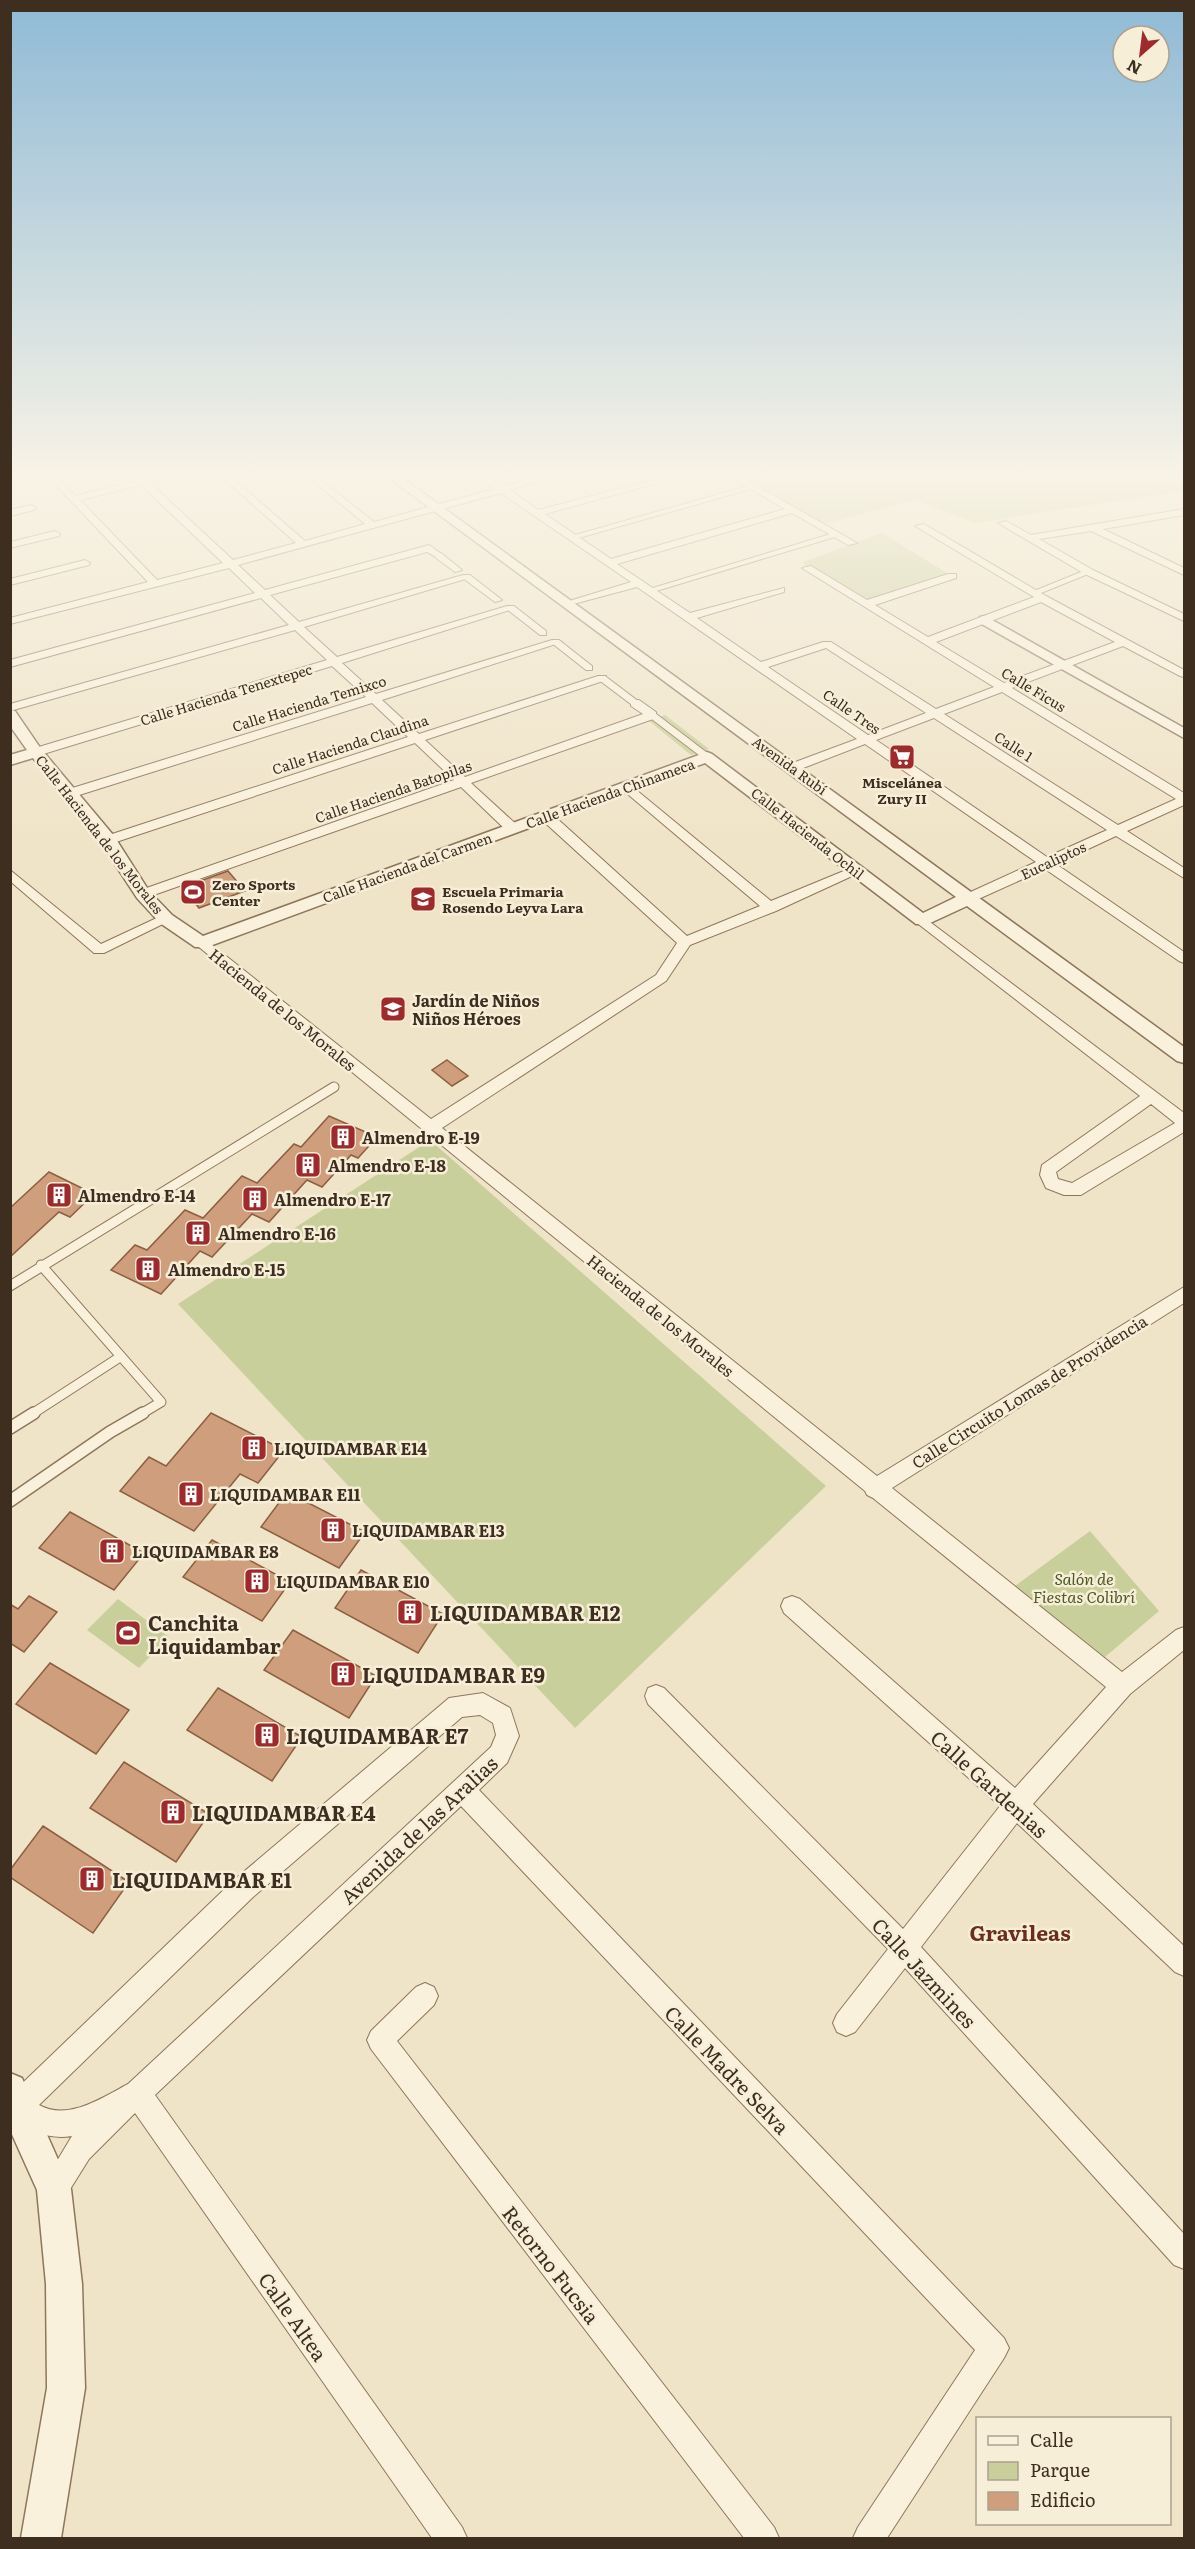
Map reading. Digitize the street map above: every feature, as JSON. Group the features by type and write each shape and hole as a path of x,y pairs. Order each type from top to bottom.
{"street":[{"path":"10,621 105,596"},
{"path":"10,664 256,596"},
{"path":"265,596 513,829"},
{"path":"10,708 299,627 393,596"},
{"name":"Calle Hacienda Ochil","path":"493,596 922,920 1185,1123"},
{"name":"Avenida Rubí","path":"559,596 1185,1056"},
{"path":"570,604 605,596"},
{"name":"Calle Tres","path":"658,596 1185,958"},
{"path":"689,617 760,596"},
{"name":"Calle Ficus","path":"853,596 1185,799"},
{"path":"866,604 891,596"},
{"path":"927,641 985,620 1038,596 1185,674"},
{"path":"1139,596 1185,618"},
{"name":"Calle Hacienda Tenextepec","path":"10,760 511,608"},
{"path":"985,620 1185,734"},
{"name":"Calle Hacienda Temixco","path":"70,793 556,642"},
{"path":"794,767 1124,642"},
{"name":"Calle 1","path":"760,666 827,644 1185,874"},
{"name":"Calle Hacienda Claudina","path":"108,840 602,678"},
{"name":"Calle Hacienda de los Morales","path":"10,714 36,752 108,840 143,894 165,919 201,943"},
{"name":"Calle Hacienda Batopilas","path":"143,894 652,715"},
{"name":"Calle Hacienda Chinameca","path":"513,829 629,788 707,757"},
{"path":"629,788 771,908"},
{"name":"Eucaliptos","path":"922,920 1185,799"},
{"path":"547,817 685,942"},
{"name":"Calle Hacienda del Carmen","path":"201,943 513,829"},
{"path":"431,1127 661,978 685,942 856,871"},
{"path":"10,874 99,950 165,919"},
{"name":"Hacienda de los Morales","path":"201,943 431,1127 874,1489 1122,1686"},
{"path":"1151,1096 1048,1169 1047,1176 1051,1184 1062,1189 1075,1190 1185,1123"},
{"name":"Calle Circuito Lomas de Providencia","path":"874,1489 1185,1294"},
{"name":"Calle Gardenias","path":"792,1606 1016,1805 1185,1963"},
{"path":"846,2023 1016,1805 1122,1686 1185,1637"},
{"name":"Calle Jazmines","path":"656,1696 905,1949 1185,2255"},
{"name":"Avenida de las Aralias","path":"54,2188 79,2150 137,2093 498,1755 508,1736 502,1716 483,1704 457,1706 243,1889 14,2098 29,2117 56,2126 76,2123 96,2115 137,2093"},
{"name":"Calle Madre Selva","path":"462,1790 994,2348 869,2538"},
{"name":"Retorno Fucsia","path":"425,1996 380,2040 763,2538"},
{"name":"Calle Altea","path":"137,2093 452,2538"},
{"path":"14,2098 54,2188 64,2284 66,2388 41,2538"}],"lane":[{"path":"10,1286 334,1087"},
{"path":"10,1501 110,1431 161,1402 41,1265"},
{"path":"13,1422 120,1356"}],"green space":[{"path":"853,596 891,596 866,604"},
{"path":"665,715 709,749 691,755 649,721"},
{"path":"430,1140 826,1486 575,1728 178,1304"},
{"name":"Salón de Fiestas Colibrí","path":"1090,1531 1159,1611 1105,1657 1015,1586"},
{"name":"Canchita Liquidambar","path":"118,1599 169,1637 139,1668 87,1630"}],"building":[{"path":"228,871 245,891 199,908 183,887"},
{"path":"447,1060 468,1076 452,1086 432,1070"},
{"path":"329,1116 377,1137 358,1158 351,1155 322,1187 307,1180 269,1222 252,1214 212,1257 200,1251 161,1294 111,1270 135,1245 147,1250 185,1210 203,1218 242,1176 257,1183 294,1144 301,1147"},
{"path":"49,1172 94,1194 70,1217 59,1212 10,1257 10,1208"},
{"path":"211,1413 284,1450 258,1483 240,1474 194,1531 120,1491 149,1457 166,1466"},
{"name":"LIQUIDAMBAR E13","path":"287,1492 365,1532 339,1568 261,1527"},
{"name":"LIQUIDAMBAR E8","path":"70,1512 144,1553 114,1590 39,1548"},
{"name":"LIQUIDAMBAR E10","path":"212,1540 290,1582 262,1621 183,1577"},
{"name":"LIQUIDAMBAR E12","path":"361,1570 443,1614 418,1653 335,1608"},
{"path":"29,1596 57,1612 24,1652 10,1643 10,1604 18,1609"},
{"name":"LIQUIDAMBAR E9","path":"293,1630 376,1676 349,1718 264,1670"},
{"path":"50,1663 129,1710 96,1754 16,1704"},
{"name":"LIQUIDAMBAR E7","path":"218,1688 302,1737 272,1781 187,1730"},
{"name":"LIQUIDAMBAR E4","path":"124,1762 209,1814 176,1862 90,1808"},
{"name":"LIQUIDAMBAR E1","path":"43,1826 129,1882 93,1933 10,1877 10,1870"}],"place":[{"name":"Miscelánea Zury II","path":"902,757"},
{"name":"Zero Sports Center","path":"193,892"},
{"name":"Escuela Primaria Rosendo Leyva Lara","path":"423,899"},
{"name":"Jardín de Niños Niños Héroes","path":"393,1009"},
{"name":"Almendro E-19","path":"343,1137"},
{"name":"Almendro E-18","path":"308,1165"},
{"name":"Almendro E-14","path":"59,1195"},
{"name":"Almendro E-17","path":"255,1199"},
{"name":"Almendro E-16","path":"198,1233"},
{"name":"Almendro E-15","path":"148,1269"},
{"name":"LIQUIDAMBAR E14","path":"254,1448"},
{"name":"LIQUIDAMBAR E11","path":"191,1494"},
{"name":"LIQUIDAMBAR E13","path":"333,1530"},
{"name":"LIQUIDAMBAR E8","path":"112,1551"},
{"name":"LIQUIDAMBAR E10","path":"257,1581"},
{"name":"LIQUIDAMBAR E12","path":"410,1612"},
{"name":"Canchita Liquidambar","path":"128,1633"},
{"name":"LIQUIDAMBAR E9","path":"343,1674"},
{"name":"LIQUIDAMBAR E7","path":"267,1735"},
{"name":"LIQUIDAMBAR E4","path":"173,1812"},
{"name":"LIQUIDAMBAR E1","path":"92,1879"}],"district":[{"name":"Gravileas","path":"1020,1931"}]}
